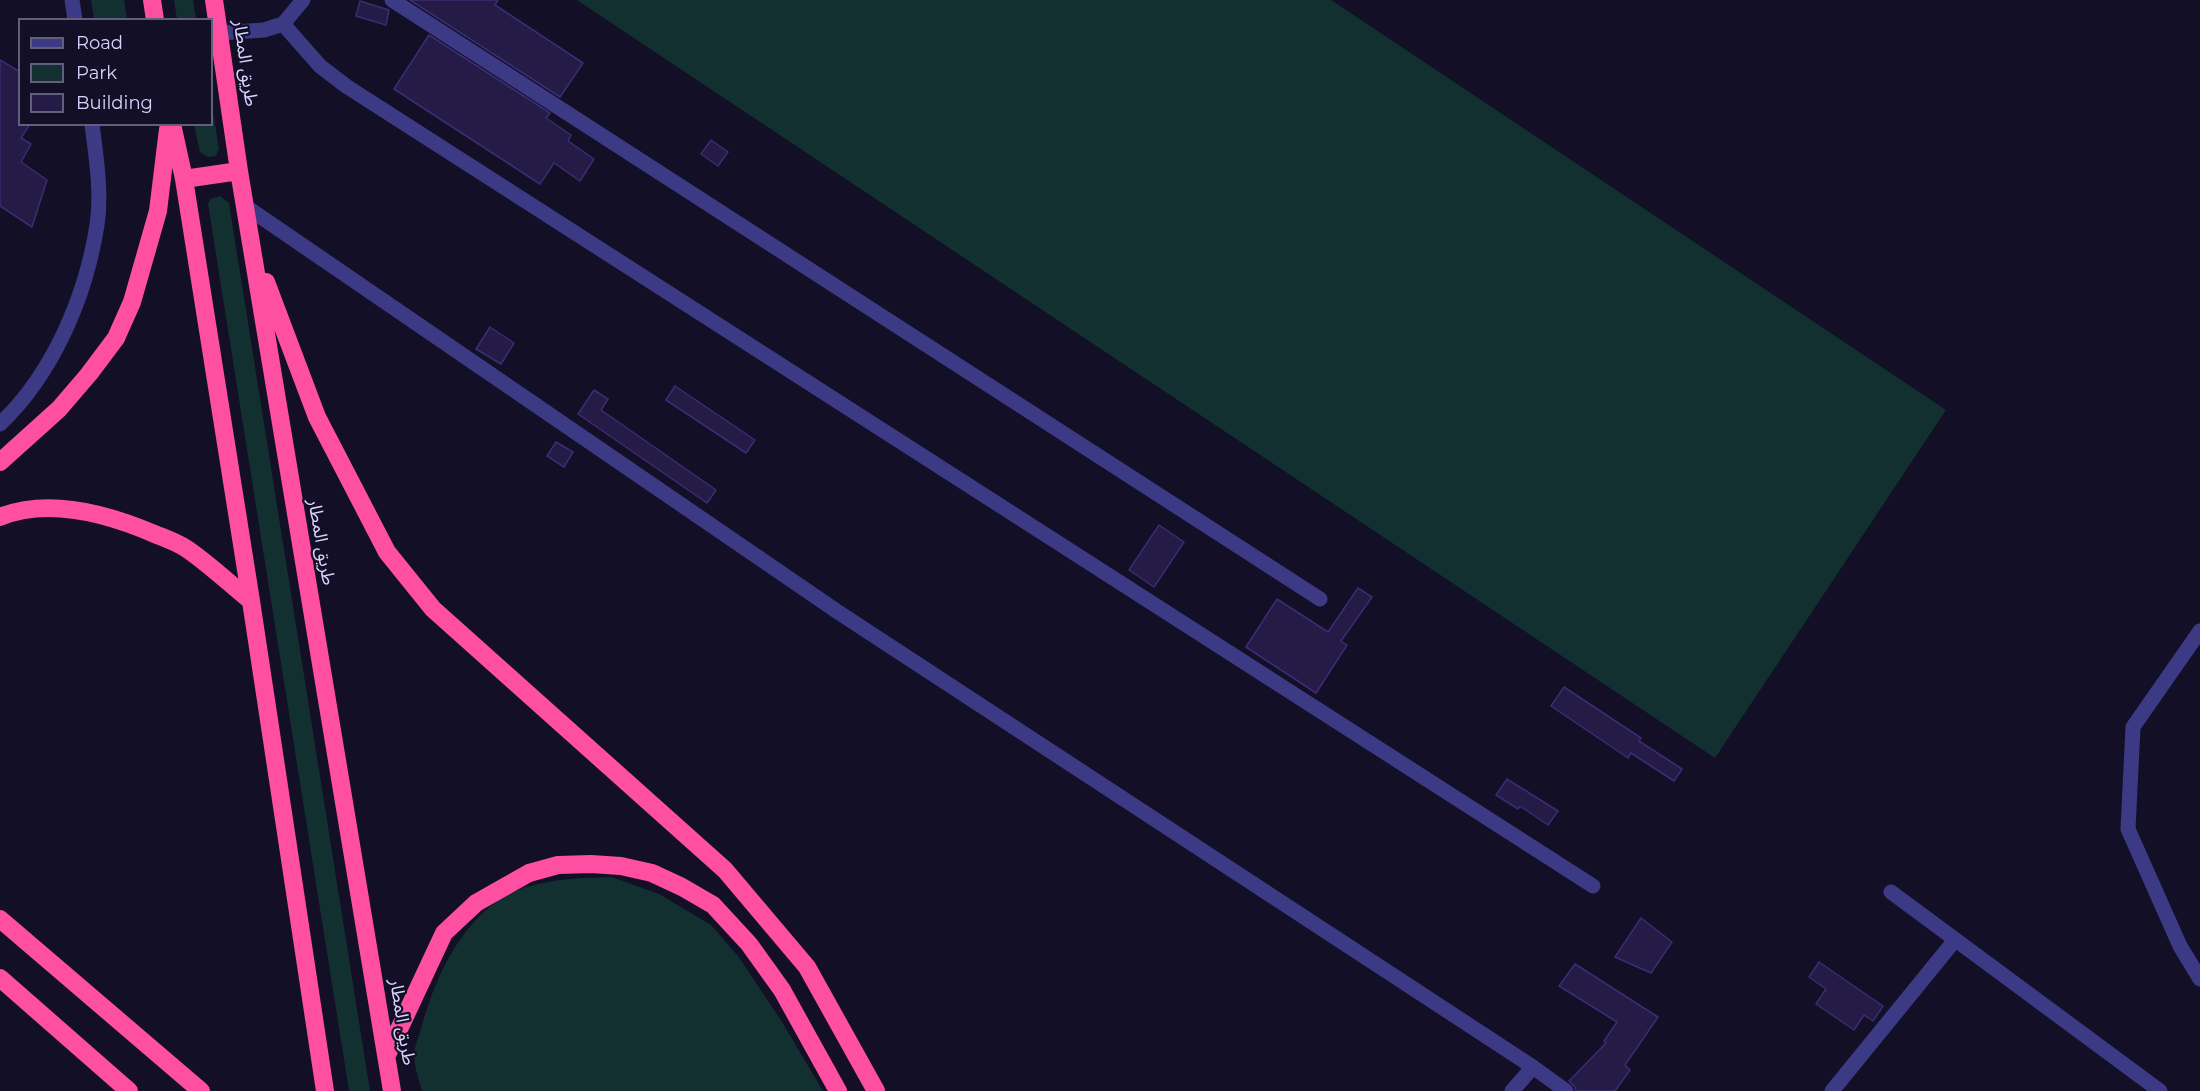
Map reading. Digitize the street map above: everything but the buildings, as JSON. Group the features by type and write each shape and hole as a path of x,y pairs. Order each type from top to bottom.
{"highway":[{"path":"152,0 155,18"},
{"name":"طريق المطار","path":"214,0 239,171 392,1091"},
{"path":"0,462 59,410 116,338 132,302 158,211 170,126"},
{"path":"171,126 184,179 326,1091"},
{"path":"184,179 239,171"},
{"path":"252,245 317,417 387,552 433,609 725,870 807,967 876,1091"},
{"path":"0,517 9,513 47,509 86,511 127,522 185,548 251,602"},
{"path":"387,1055 444,933 476,903 529,873 558,865 621,866 652,873 713,905 749,944 782,990 838,1091"},
{"path":"0,919 201,1091"},
{"path":"0,978 129,1091"}],"street":[{"path":"72,0 75,18"},
{"path":"219,33 264,30 283,24 303,0"},
{"path":"392,0 1320,599"},
{"path":"283,24 320,66 346,86 1593,886"},
{"path":"0,424 12,412 50,358 78,300 97,223 97,162 92,126"},
{"path":"245,206 838,612 1533,1067 1566,1091"},
{"path":"2200,631 2133,728 2128,829 2180,946 2200,979"},
{"path":"1891,892 2160,1091"},
{"path":"1832,1091 1955,940"},
{"path":"1512,1091 1533,1067"}],"green space":[{"path":"91,0 124,0 127,18 94,18"},
{"path":"174,0 193,0 196,18 177,18"},
{"path":"577,0 1331,0 1946,410 1715,758"},
{"path":"213,112 219,149 216,156 208,157 200,152 194,126 213,126"},
{"path":"220,196 229,203 370,1091 349,1091 208,204 210,199"},
{"path":"612,877 659,894 711,925 738,956 782,1022 823,1091 422,1091 414,1055 426,1011 440,975 458,942 482,913 497,901 523,888 553,881"}]}
